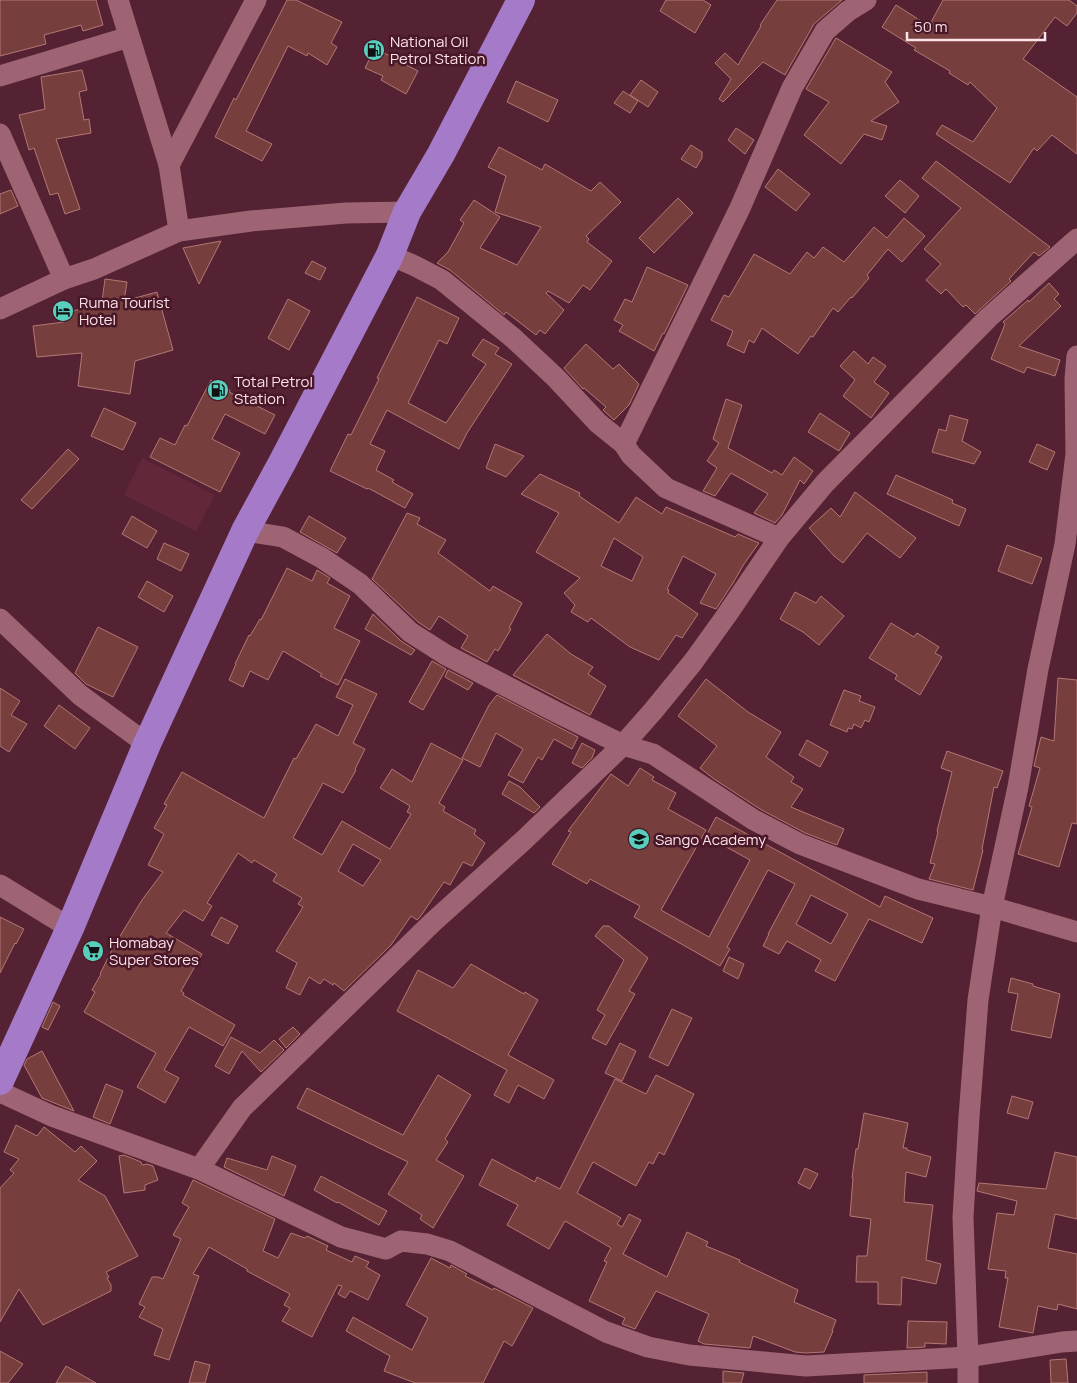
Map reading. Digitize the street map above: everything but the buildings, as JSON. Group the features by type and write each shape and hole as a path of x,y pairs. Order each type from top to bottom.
{"highway":[{"path":"0,1081 70,928 147,744 245,531 390,255 407,212 441,154 521,0"}],"street":[{"path":"118,0 169,165 179,231"},
{"path":"169,165 256,0"},
{"path":"624,444 740,208 792,88 825,31 848,11 866,0"},
{"path":"0,76 129,37"},
{"path":"0,134 64,279"},
{"path":"0,309 64,279 94,269 179,231 251,221 346,213 407,212"},
{"path":"199,1169 242,1108 433,922 524,840 623,745 693,662 779,538 825,484 988,318 1077,239"},
{"path":"390,255 442,280 512,337 556,378 598,423 624,444 631,455 666,488 779,538"},
{"path":"968,1383 963,1217 978,1000 992,907 1018,787 1038,668 1065,544 1076,454 1075,379 1077,356"},
{"path":"245,531 283,537 322,558 360,584 410,632 446,655 623,745 654,754 754,820 800,844 918,889 992,907 1077,932"},
{"path":"0,619 80,695 147,744"},
{"path":"0,885 70,928"},
{"path":"0,1092 52,1116 199,1169 341,1237 386,1249 401,1241 427,1244 450,1251 606,1332 648,1347 689,1355 806,1366 968,1356 1077,1341"}],"shaded area":[{"path":"142,458 215,495 196,531 124,495"}],"place":[{"name":"National Oil Petrol Station","path":"374,50"},
{"name":"Ruma Tourist Hotel","path":"63,311"},
{"name":"Total Petrol Station","path":"218,390"},
{"name":"Sango Academy","path":"639,839"},
{"name":"Homabay Super Stores","path":"93,951"}]}
